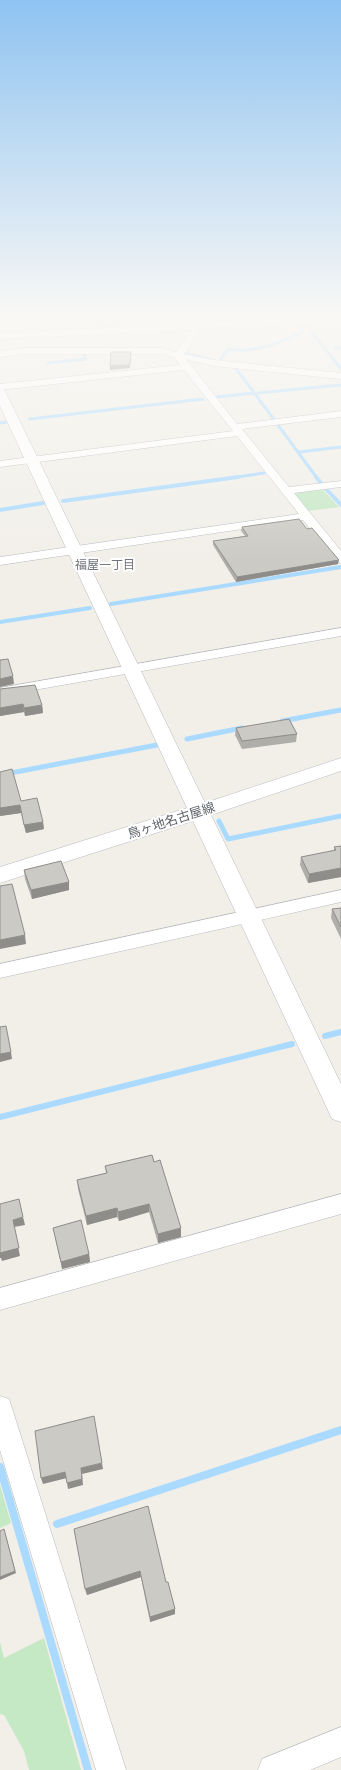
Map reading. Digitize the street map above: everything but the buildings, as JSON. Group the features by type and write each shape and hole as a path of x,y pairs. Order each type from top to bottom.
{"street":[{"path":"2,398 341,1111"},
{"path":"210,398 341,559"},
{"path":"0,464 341,414"},
{"path":"285,490 341,484"},
{"path":"0,562 305,516"},
{"path":"0,692 341,632"},
{"name":"鳥ヶ地名古屋線","path":"0,875 279,786 341,764"},
{"path":"0,971 341,896"},
{"path":"0,1299 341,1204"},
{"path":"0,1408 111,1770"},
{"path":"273,1770 341,1742"}],"green space":[{"path":"321,488 339,507 307,511 293,494 297,491"},
{"path":"0,1485 11,1523 0,1528"},
{"path":"44,1638 81,1770 29,1770 24,1751 4,1715 0,1714 0,1642 4,1658"}],"waterway":[{"path":"258,398 273,418"},
{"path":"30,419 203,399"},
{"path":"0,423 6,422"},
{"path":"278,425 317,478"},
{"path":"299,452 341,447"},
{"path":"234,478 264,473"},
{"path":"234,478 238,477"},
{"path":"316,477 321,483"},
{"path":"63,501 234,478"},
{"path":"326,489 341,505"},
{"path":"0,510 43,503"},
{"path":"111,604 341,567"},
{"path":"0,622 90,608"},
{"path":"282,721 341,710"},
{"path":"187,739 242,728"},
{"path":"0,775 157,745"},
{"path":"219,821 228,839 341,816"},
{"path":"325,1036 341,1032"},
{"path":"0,1117 292,1044"},
{"path":"57,1524 341,1430"},
{"path":"0,1467 88,1770"}],"district":[{"name":"福屋一丁目","path":"105,565"}]}
